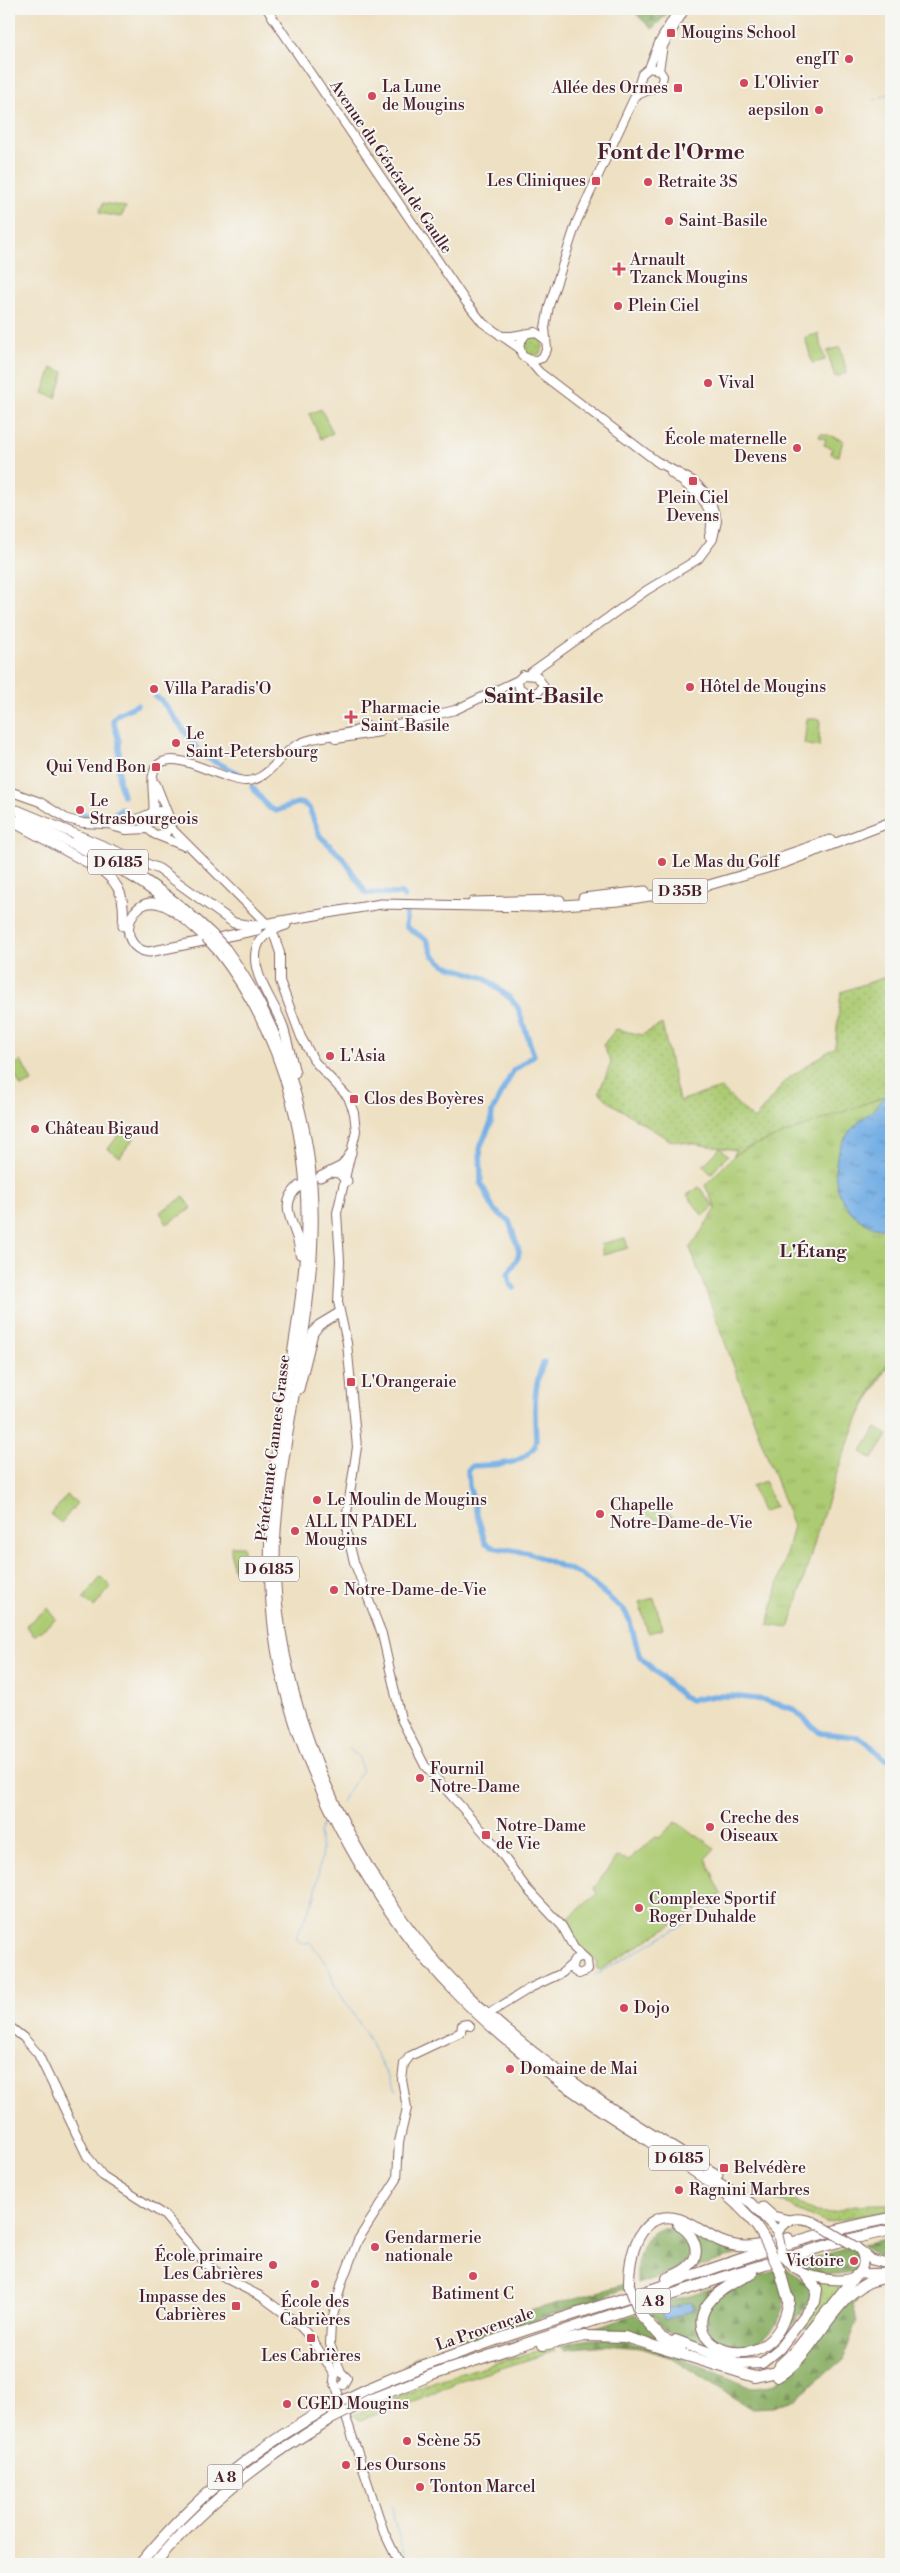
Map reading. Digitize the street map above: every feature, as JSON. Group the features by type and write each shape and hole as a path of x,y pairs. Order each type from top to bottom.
{"highway":[{"path":"640,2135 736,2203 752,2218 780,2271 789,2298 788,2316 782,2331 761,2352 732,2358 697,2348"},
{"name":"La Provençale","path":"140,2564 173,2525 219,2482 268,2444 326,2409 367,2388 421,2367 608,2303 840,2229 891,2218"},
{"path":"785,2361 764,2372 742,2370 670,2343 653,2330 642,2314 632,2284 630,2262 637,2240 643,2229 662,2219 679,2219 718,2241 739,2246 756,2246 810,2232 840,2229"},
{"path":"608,2303 675,2274 690,2265 695,2249 688,2231 678,2225 668,2223 648,2231 636,2255 632,2284"},
{"name":"La Provençale","path":"154,2564 186,2528 226,2490 276,2453 368,2400 484,2358 822,2246 891,2230"},
{"path":"789,2298 784,2320 778,2332 767,2342 753,2350 727,2352 713,2345 705,2334 702,2313 714,2296 742,2278 822,2246"},
{"path":"484,2358 565,2339 606,2335 632,2339 755,2377 776,2372 857,2275"},
{"path":"642,2314 665,2334 740,2364 756,2364 768,2360 817,2298 817,2289 806,2276"},
{"path":"706,2363 747,2380 767,2380 780,2375 790,2367 853,2293 867,2283 891,2278"}],"main road":[{"name":"Avenue du Général de Gaulle","path":"267,9 466,302 483,323 519,348"},
{"path":"550,378 544,369 542,358 547,349 546,319 574,229 635,96 642,74 649,68 660,42 679,9"},
{"path":"635,96 659,87 662,82 663,76 659,70 663,46 685,9"},
{"path":"649,68 659,70"},
{"path":"641,81 644,86 650,89"},
{"path":"499,335 536,332 546,319"},
{"path":"536,332 546,340"},
{"path":"526,334 520,340 519,348 522,356 529,360 539,372 550,378 699,495 710,512 711,530 705,544 693,559 530,674"},
{"path":"529,360 542,358"},
{"path":"497,691 522,690 530,694 539,691 543,685 540,678 544,663"},
{"path":"148,829 146,823 151,813 154,775 159,764 171,760 247,781 261,777 296,745 311,740 369,730 393,730 447,717 464,711 481,699 518,680 523,675 530,674 540,678"},
{"path":"518,680 522,690"},
{"path":"154,775 171,822 166,832 157,835"},
{"path":"9,790 40,802 59,815 74,821 123,825 151,813 160,811 167,814"},
{"path":"12,810 159,869 234,923 253,926 310,916"},
{"name":"Pénétrante Cannes Grasse","path":"12,810 140,874 174,899 222,950 259,998 290,1073 305,1130 313,1192 312,1252 276,1531 278,1619 287,1670 298,1711 325,1780 349,1828 384,1889 432,1957 468,1996 564,2076 625,2117 737,2186 773,2216 789,2220 801,2218 814,2222 859,2249"},
{"name":"D 35B","path":"806,851 891,818"},
{"path":"9,820 101,870 113,879 123,900 124,936 134,952 150,957 173,952 182,947"},
{"name":"D 35B","path":"310,916 381,904 458,904 526,907 619,901 709,884 891,822"},
{"path":"109,825 126,830 148,829 157,835 189,848"},
{"path":"170,827 264,921"},
{"path":"210,937 158,904 143,906 131,916 127,926 128,934 139,950 154,952 310,916"},
{"path":"305,1130 300,1094 286,1037 260,976 255,958 258,943 267,933 310,916"},
{"path":"274,935 280,953 284,996 307,1049 321,1069 348,1097 353,1107 356,1132 346,1179"},
{"name":"Pénétrante Cannes Grasse","path":"222,950 262,1020 284,1076 299,1136 305,1178 307,1217 302,1288 273,1480 270,1531 270,1592 274,1633 285,1690 296,1726 322,1791 349,1843 384,1902 419,1951 456,1993 533,2059 584,2098 640,2135 743,2197 778,2234"},
{"path":"281,975 309,1046 318,1060 351,1094 357,1108 359,1134 340,1204 338,1233 338,1318 347,1343 357,1447 347,1513 347,1534 354,1562 382,1634 401,1719 424,1766 496,1846 527,1889 557,1921 581,1957 587,1960 589,1967 584,1973 562,1974 526,1991 493,2011"},
{"path":"320,1177 342,1166 351,1152"},
{"path":"331,1172 339,1172 346,1179"},
{"path":"293,1339 300,1246 287,1206 290,1196 299,1186"},
{"path":"287,1437 313,1333 319,1325 338,1318"},
{"path":"557,1921 570,1948 576,1972"},
{"path":"562,1974 573,1962 581,1957"},
{"path":"398,2562 340,2385 334,2381 338,2374 330,2344 332,2316 358,2240 398,2178 399,2142 407,2108 402,2080 404,2064 410,2056 461,2032 468,2034 470,2026 477,2021"},
{"path":"9,2026 24,2038 38,2054 87,2156 99,2172 111,2183 164,2215 212,2269 262,2297 296,2322 311,2338 338,2374 348,2378 340,2385"},
{"path":"789,2220 782,2224 778,2234 782,2255 795,2269 806,2276 833,2280 869,2273 891,2273"},
{"path":"859,2249 872,2260 891,2265"},
{"path":"857,2275 863,2265 859,2249"},
{"path":"869,2273 879,2279"}],"green space":[{"path":"631,9 672,9 652,29"},
{"path":"103,203 126,207 121,217 99,213"},
{"path":"818,334 825,360 812,363 805,337"},
{"path":"529,336 537,336 543,342 543,350 537,356 529,356 523,350 523,342"},
{"path":"840,347 847,373 835,377 827,351"},
{"path":"52,368 64,372 56,398 43,393"},
{"path":"321,409 333,433 321,439 309,414"},
{"path":"821,433 843,440 839,456 831,454 832,448 824,445 826,439 819,437"},
{"path":"807,719 820,719 819,747 804,744"},
{"path":"891,975 891,1360 859,1416 818,1513 790,1508 779,1488 696,1260 728,1206 721,1185 736,1150 669,1140 609,1102 599,1092 611,1063 603,1045 616,1029 642,1035 662,1024 679,1101 721,1088 754,1120 787,1079 835,1047 841,992"},
{"path":"21,1061 32,1082 21,1087 11,1067"},
{"path":"891,1094 891,1357 873,1388 844,1453 790,1626 788,1628 768,1625 793,1526 690,1248 716,1209 705,1185 736,1154 744,1149"},
{"path":"124,1128 135,1136 120,1157 108,1149"},
{"path":"720,1148 728,1155 711,1174 703,1166"},
{"path":"699,1187 714,1207 703,1216 687,1195"},
{"path":"184,1197 192,1208 167,1224 160,1212"},
{"path":"625,1238 628,1248 603,1255 601,1244"},
{"path":"876,1428 888,1435 873,1459 861,1452"},
{"path":"765,1481 775,1507 762,1512 752,1486"},
{"path":"67,1495 77,1503 61,1523 51,1515"},
{"path":"650,1504 673,1517 668,1526 645,1514"},
{"path":"231,1546 243,1546 243,1568 232,1568"},
{"path":"101,1577 111,1587 94,1607 83,1599"},
{"path":"654,1598 663,1629 648,1633 639,1602"},
{"path":"48,1608 56,1619 34,1636 26,1625"},
{"name":"Complexe Sportif Roger Duhalde","path":"676,1822 715,1848 706,1858 721,1894 600,1970 596,1968 597,1962 579,1947 564,1922 597,1894 594,1888 617,1857 628,1860 656,1837 659,1838"},
{"path":"774,2191 807,2208 823,2213 865,2204 891,2204 891,2210 826,2223 797,2210 791,2205 773,2200 770,2196"},
{"path":"663,2228 677,2230 690,2242 690,2252 687,2259 673,2271 637,2284 638,2259 644,2243 655,2232"},
{"path":"696,2232 751,2250 693,2269"},
{"path":"891,2238 891,2260 875,2256 862,2244"},
{"path":"849,2247 858,2258 857,2271 841,2275 817,2274 795,2263"},
{"path":"785,2268 806,2283 814,2296 767,2357 744,2360 760,2354 773,2346 782,2337 788,2326 791,2300 783,2269"},
{"path":"775,2270 784,2296 784,2305 774,2327 755,2344 741,2347 729,2346 718,2341 711,2333 707,2323 707,2312 713,2301 733,2288"},
{"path":"816,2281 846,2283 808,2330 801,2324 822,2296"},
{"path":"626,2284 627,2288 403,2366 417,2357 533,2310"},
{"path":"721,2285 707,2300 700,2316 700,2332 704,2341 711,2349 665,2330 646,2309","holes":["691,2302 694,2310 664,2320 661,2311"]},
{"path":"862,2289 864,2292 853,2306 857,2322 843,2359 796,2399 774,2407 751,2408 670,2357 641,2348 605,2345 565,2349 560,2345 590,2340 621,2340 671,2354 751,2388 763,2387 777,2382 790,2372 856,2293"},
{"path":"636,2314 670,2346 624,2332 584,2331"},
{"path":"553,2346 555,2351 455,2383 420,2400 360,2420 353,2415 438,2380"}],"water":[{"path":"884,1096 887,1098 891,1097 891,1231 865,1223 852,1212 844,1202 836,1179 838,1155 843,1143 854,1126 877,1106"},
{"path":"691,2302 694,2310 664,2320 661,2311"}],"waterway":[{"path":"881,97 891,93"},
{"path":"874,100 878,99"},
{"path":"156,697 161,700 203,756 248,778"},
{"path":"123,796 119,781 119,741 113,720 118,714 137,705"},
{"path":"252,787 269,808 276,811 297,803 304,804 309,808 320,836 343,858 366,893 402,894 404,897"},
{"path":"77,814 111,816 121,809"},
{"path":"406,911 406,927 427,940 433,955 445,965 485,978 511,999 518,1008 534,1055 513,1071 492,1112 491,1123 480,1147 481,1183 494,1210 509,1221 519,1251 518,1257 508,1274 510,1284 514,1288"},
{"path":"536,1441 536,1391 544,1362"},
{"path":"535,1446 529,1453 515,1461 473,1466 468,1470 469,1486 485,1542 492,1547 529,1553 582,1575 624,1610 629,1619 640,1657 682,1696 691,1700 714,1696 733,1696 764,1700 793,1709 820,1733 858,1737 867,1742 884,1759 891,1760"},
{"path":"341,1802 362,1770 359,1757 348,1748"},
{"path":"323,1823 319,1834 322,1850 315,1896 296,1937 301,1944 310,1942 329,1967 334,1984 365,2032 394,2089 397,2090"},
{"path":"595,1975 726,1900"},
{"path":"392,2505 394,2521 408,2564"}],"place":[{"name":"Mougins School","path":"671,33"},
{"name":"engIT","path":"849,59"},
{"name":"L'Olivier","path":"744,83"},
{"name":"Allée des Ormes","path":"678,88"},
{"name":"La Lune de Mougins","path":"372,96"},
{"name":"aepsilon","path":"819,110"},
{"name":"Les Cliniques","path":"596,181"},
{"name":"Retraite 3S","path":"648,182"},
{"name":"Saint-Basile","path":"669,221"},
{"name":"Arnault Tzanck Mougins","path":"619,269"},
{"name":"Plein Ciel","path":"618,306"},
{"name":"Vival","path":"708,383"},
{"name":"École maternelle Devens","path":"797,448"},
{"name":"Plein Ciel Devens","path":"693,481"},
{"name":"Hôtel de Mougins","path":"690,687"},
{"name":"Villa Paradis'O","path":"154,689"},
{"name":"Pharmacie Saint-Basile","path":"351,717"},
{"name":"Le Saint-Petersbourg","path":"176,743"},
{"name":"Qui Vend Bon","path":"156,767"},
{"name":"Le Strasbourgeois","path":"80,810"},
{"name":"Le Mas du Golf","path":"662,862"},
{"name":"L'Asia","path":"330,1056"},
{"name":"Clos des Boyères","path":"354,1099"},
{"name":"Château Bigaud","path":"35,1129"},
{"name":"L'Orangeraie","path":"351,1382"},
{"name":"Le Moulin de Mougins","path":"317,1500"},
{"name":"Chapelle Notre-Dame-de-Vie","path":"600,1514"},
{"name":"ALL IN PADEL Mougins","path":"295,1531"},
{"name":"Notre-Dame-de-Vie","path":"334,1590"},
{"name":"Fournil Notre-Dame","path":"420,1778"},
{"name":"Creche des Oiseaux","path":"710,1827"},
{"name":"Notre-Dame de Vie","path":"486,1835"},
{"name":"Complexe Sportif Roger Duhalde","path":"639,1908"},
{"name":"Dojo","path":"624,2008"},
{"name":"Domaine de Mai","path":"510,2069"},
{"name":"Belvédère","path":"724,2168"},
{"name":"Ragnini Marbres","path":"679,2190"},
{"name":"Gendarmerie nationale","path":"375,2247"},
{"name":"Victoire","path":"854,2261"},
{"name":"École primaire Les Cabrières","path":"273,2265"},
{"name":"Batiment C","path":"473,2276"},
{"name":"École des Cabrières","path":"315,2284"},
{"name":"Impasse des Cabrières","path":"236,2306"},
{"name":"Les Cabrières","path":"311,2338"},
{"name":"CGED Mougins","path":"287,2404"},
{"name":"Scène 55","path":"407,2441"},
{"name":"Les Oursons","path":"346,2465"},
{"name":"Tonton Marcel","path":"420,2487"}],"district":[{"name":"Font de l'Orme","path":"671,153"},
{"name":"Saint-Basile","path":"544,697"},
{"name":"L'Étang","path":"813,1251"}]}
